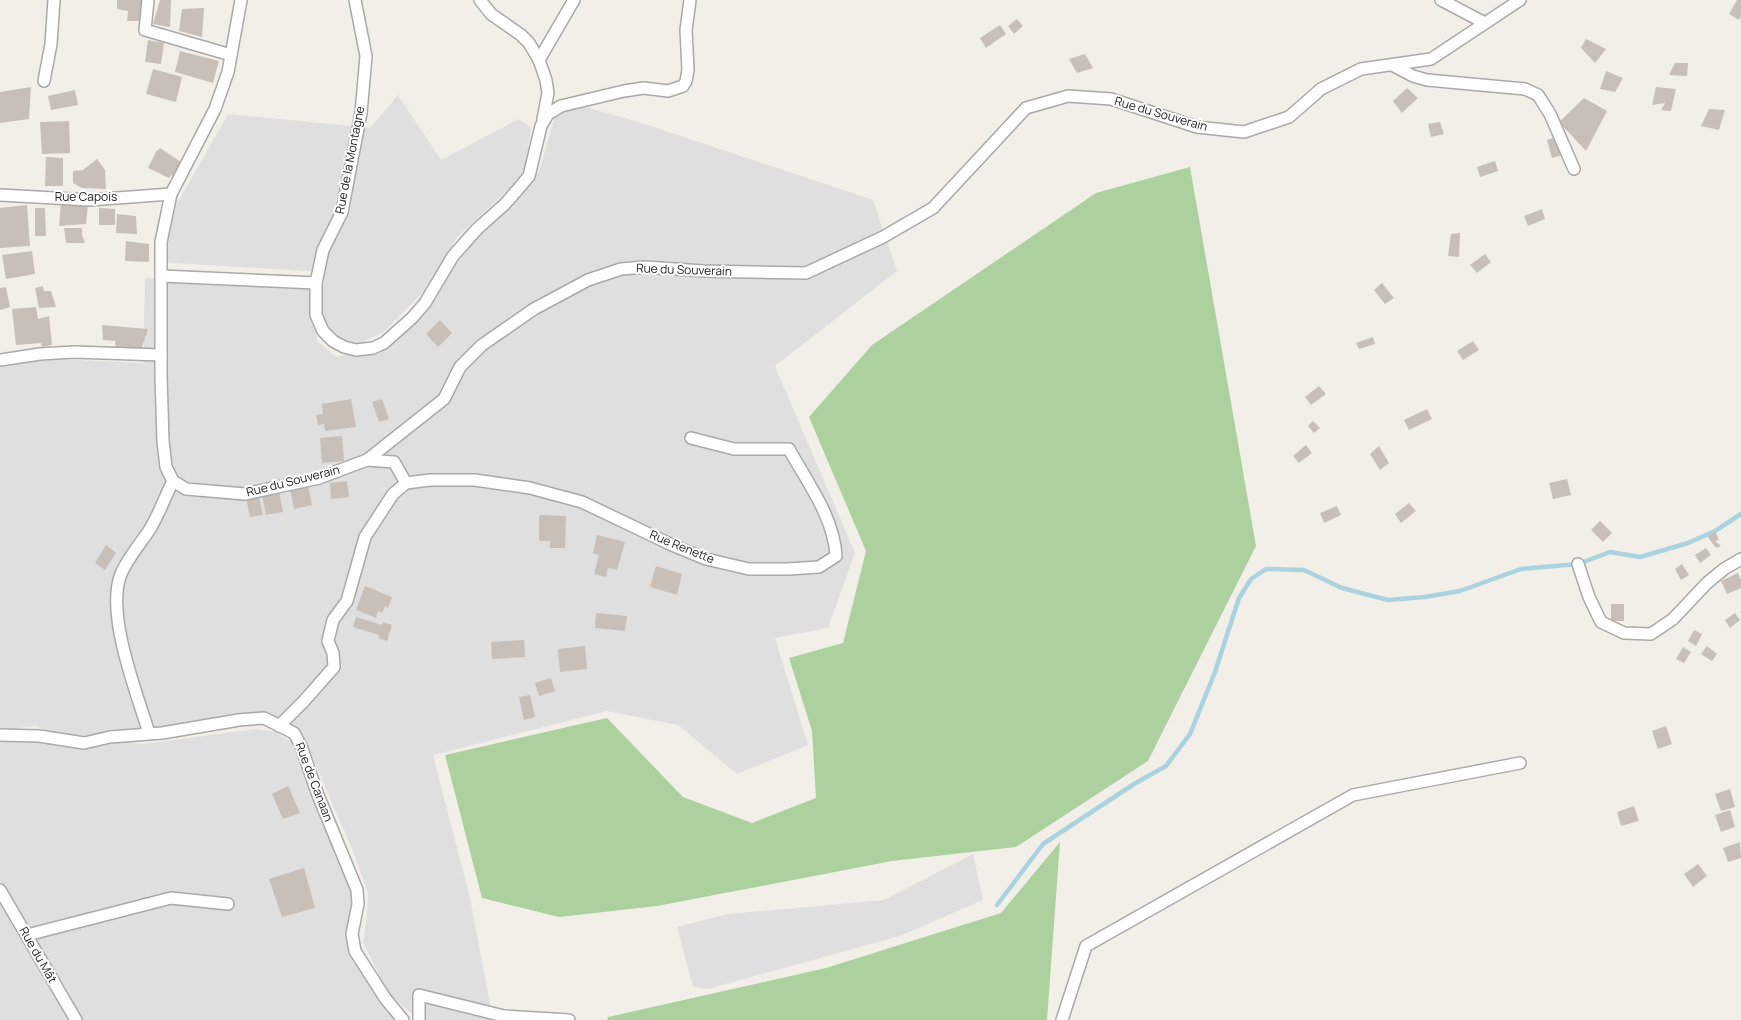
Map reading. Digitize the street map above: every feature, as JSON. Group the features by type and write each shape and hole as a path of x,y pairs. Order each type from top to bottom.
{"street":[{"path":"44,81 51,44 54,0"},
{"path":"148,0 145,30 231,55"},
{"path":"149,733 125,659 117,618 116,601 120,575 151,527 173,481 166,467 163,440 161,242 171,194 215,109 228,72 241,0"},
{"name":"Rue de la Montagne","path":"355,0 366,56 361,113 342,212 323,250 316,283 316,315 323,331 333,341 344,347 356,350 373,348 384,342 412,318 424,303 453,256 476,229 505,204 529,176 541,126 548,114 561,106 624,91 644,88 668,91 682,86 686,81 688,70 686,30 690,0"},
{"path":"480,0 491,14 521,35 529,43 539,60 548,93 541,126"},
{"path":"539,60 574,0"},
{"path":"1441,0 1485,23"},
{"name":"Rue du Souverain","path":"173,481 186,489 245,494 319,478 367,460 444,399 460,367 482,345 534,309 588,280 621,269 645,267 712,271 806,273 883,237 933,208 1026,108 1068,96 1111,99 1197,126 1244,132 1289,116 1321,89 1361,69 1394,66 1431,59 1520,0"},
{"path":"1394,66 1427,80 1525,89 1538,95 1550,114 1574,169"},
{"name":"Rue Capois","path":"0,195 90,200 171,194"},
{"path":"162,276 316,283"},
{"path":"0,360 40,354 74,352 161,355"},
{"name":"Rue Renette","path":"406,483 430,480 475,480 530,488 582,502 706,559 749,568 788,570 819,567 836,556 835,542 826,518 789,449 734,449 691,438"},
{"path":"279,726 334,667 333,653 328,641 334,620 347,601 365,537 393,494 406,483 394,462 367,460"},
{"path":"1578,564 1589,597 1602,622 1624,633 1651,634 1673,619 1707,583 1740,562"},
{"name":"Rue de Canaan","path":"0,735 39,736 84,743 110,737 162,733 239,720 264,718 294,733 301,746 318,795 357,890 358,904 352,934 355,951 385,998 403,1020"},
{"path":"1062,1020 1086,946 1336,805 1353,796 1520,763"},
{"name":"Rue du Mât","path":"0,890 76,1020"},
{"path":"27,935 171,898 228,904"},
{"path":"419,1020 419,995 504,1016 569,1020"}],"shaded area":[{"path":"398,95 441,160 519,119 531,128 524,175 458,236 423,292 385,331 359,344 331,339 319,312 319,288 323,272 159,262 169,218 228,114 370,128"},
{"path":"586,107 645,124 873,200 897,271 775,366 855,553 828,628 775,638 808,745 737,774 678,725 607,711 433,755 470,898 493,1020 419,1020 388,993 363,942 368,893 355,856 306,742 295,727 284,717 265,715 63,737 36,726 0,730 0,367 53,359 143,363 145,278 310,289 317,341 336,357 392,344 420,314 480,231 539,172 556,113"},
{"path":"255,729 276,732 294,744 352,895 350,942 398,1020 81,1020 0,881 0,741 11,738 65,746 114,741 144,744"},
{"path":"973,854 983,900 900,936 708,989 693,987 677,927 728,914 884,900"},
{"path":"0,899 69,1020 0,1020"}],"green space":[{"path":"1190,167 1256,546 1148,761 1016,847 892,861 657,906 559,917 482,898 445,755 607,718 683,797 752,823 816,798 812,731 789,658 843,643 866,551 809,417 872,345 1096,193"},
{"path":"1060,842 1047,1020 607,1020 608,1017 826,968 1001,913"}],"building":[{"path":"117,0 142,0 140,21 127,21 128,11 117,9"},
{"path":"160,0 171,0 170,27 153,24"},
{"path":"1737,0 1741,0 1741,16 1739,20 1729,14"},
{"path":"204,8 202,37 179,31 182,9"},
{"path":"1017,19 1023,26 1014,34 1008,26"},
{"path":"1000,25 1006,34 986,48 980,38"},
{"path":"1586,39 1606,49 1595,63 1581,48"},
{"path":"148,40 164,43 161,64 145,62"},
{"path":"180,51 219,61 213,83 175,72"},
{"path":"1085,54 1093,68 1077,73 1069,59"},
{"path":"1675,63 1688,63 1687,76 1669,75"},
{"path":"153,69 182,77 176,102 146,94"},
{"path":"1606,71 1623,78 1615,92 1600,89"},
{"path":"31,87 29,119 0,123 0,92"},
{"path":"1656,87 1676,89 1671,111 1661,110 1665,103 1652,105"},
{"path":"1407,88 1418,98 1402,113 1393,101"},
{"path":"75,90 78,105 51,110 48,96"},
{"path":"1584,98 1607,111 1586,151 1559,122"},
{"path":"1709,109 1725,110 1719,130 1701,126"},
{"path":"69,121 70,153 42,154 40,122"},
{"path":"1440,122 1444,134 1431,137 1428,124"},
{"path":"1557,137 1562,155 1552,158 1547,140"},
{"path":"160,148 181,162 173,176 171,175 169,178 148,168 157,150"},
{"path":"46,157 63,158 63,186 45,186"},
{"path":"97,159 105,170 106,189 82,188 73,183 73,171 83,170"},
{"path":"1495,161 1498,171 1480,177 1477,167"},
{"path":"61,202 88,204 86,224 59,226"},
{"path":"27,205 30,246 0,248 0,208"},
{"path":"35,208 45,208 46,236 35,236"},
{"path":"99,208 115,209 115,225 99,225"},
{"path":"1542,209 1545,219 1528,226 1524,216"},
{"path":"117,214 136,216 137,234 116,233"},
{"path":"64,228 82,228 85,243 66,243"},
{"path":"1460,233 1459,257 1448,256 1451,234"},
{"path":"126,241 149,244 149,262 125,261"},
{"path":"32,251 35,274 6,279 2,255"},
{"path":"1485,254 1491,262 1477,273 1470,265"},
{"path":"1382,283 1394,298 1385,304 1374,290"},
{"path":"43,286 44,291 51,291 56,307 39,308 35,288"},
{"path":"6,287 10,307 0,310 0,288"},
{"path":"36,307 38,319 49,316 52,345 42,347 41,343 16,345 12,309"},
{"path":"440,320 452,333 438,347 426,334"},
{"path":"102,325 148,329 141,350 116,348 115,341 103,340"},
{"path":"1373,337 1375,344 1359,349 1356,343"},
{"path":"1473,341 1479,350 1463,360 1457,351"},
{"path":"1319,386 1326,394 1311,405 1305,397"},
{"path":"351,399 356,427 325,431 324,424 318,425 316,415 323,414 322,404"},
{"path":"382,399 389,419 379,422 372,402"},
{"path":"1427,409 1432,419 1409,430 1404,420"},
{"path":"1313,421 1320,428 1314,433 1308,426"},
{"path":"342,436 344,461 322,463 320,438"},
{"path":"1306,445 1312,453 1299,463 1293,456"},
{"path":"1379,446 1389,463 1380,470 1370,454"},
{"path":"1567,479 1571,495 1553,499 1549,483"},
{"path":"347,481 349,497 331,499 330,483"},
{"path":"308,486 312,505 294,509 290,489"},
{"path":"279,491 283,512 266,515 262,494"},
{"path":"258,492 263,515 250,517 245,494"},
{"path":"1409,503 1416,511 1401,523 1395,514"},
{"path":"1337,506 1341,515 1324,523 1320,513"},
{"path":"539,515 566,516 565,548 550,548 550,541 539,541"},
{"path":"1600,521 1612,533 1603,542 1591,530"},
{"path":"1715,531 1719,540 1715,541 1721,546 1716,548 1708,537"},
{"path":"597,535 625,542 617,570 608,568 606,577 594,574 599,555 593,553"},
{"path":"106,545 116,553 105,570 95,563"},
{"path":"1706,548 1711,555 1700,563 1695,555"},
{"path":"1682,564 1689,575 1681,580 1675,569"},
{"path":"656,566 682,574 677,595 650,587"},
{"path":"1738,573 1741,580 1741,588 1727,594 1721,581"},
{"path":"365,586 392,597 388,608 385,606 382,613 378,611 376,618 356,610"},
{"path":"1611,604 1624,604 1624,621 1611,621"},
{"path":"596,613 627,616 625,631 595,628"},
{"path":"1735,613 1740,620 1730,628 1725,620"},
{"path":"356,617 382,625 383,622 392,625 387,641 378,638 379,635 353,627"},
{"path":"1694,630 1702,634 1696,646 1688,641"},
{"path":"524,640 525,657 492,659 491,642"},
{"path":"585,646 587,669 560,672 558,649"},
{"path":"1707,646 1717,654 1712,661 1701,654"},
{"path":"1683,647 1691,652 1684,663 1676,659"},
{"path":"551,678 555,691 539,696 535,683"},
{"path":"530,695 535,717 524,720 519,697"},
{"path":"1666,726 1672,744 1658,749 1652,731"},
{"path":"288,786 300,813 283,819 272,794"},
{"path":"1730,789 1735,807 1721,811 1715,794"},
{"path":"1634,806 1639,821 1621,826 1617,812"},
{"path":"1730,810 1735,827 1721,832 1715,815"},
{"path":"1740,842 1741,858 1728,862 1723,848"},
{"path":"1698,864 1707,876 1693,887 1684,874"},
{"path":"304,868 315,908 282,917 269,879"}],"waterway":[{"path":"997,905 1043,844 1134,784 1166,766 1190,734 1215,672 1239,598 1251,579 1266,569 1304,570 1342,588 1388,600 1425,597 1460,591 1521,569 1578,564 1610,552 1640,557 1688,543 1715,531 1741,514"}]}
